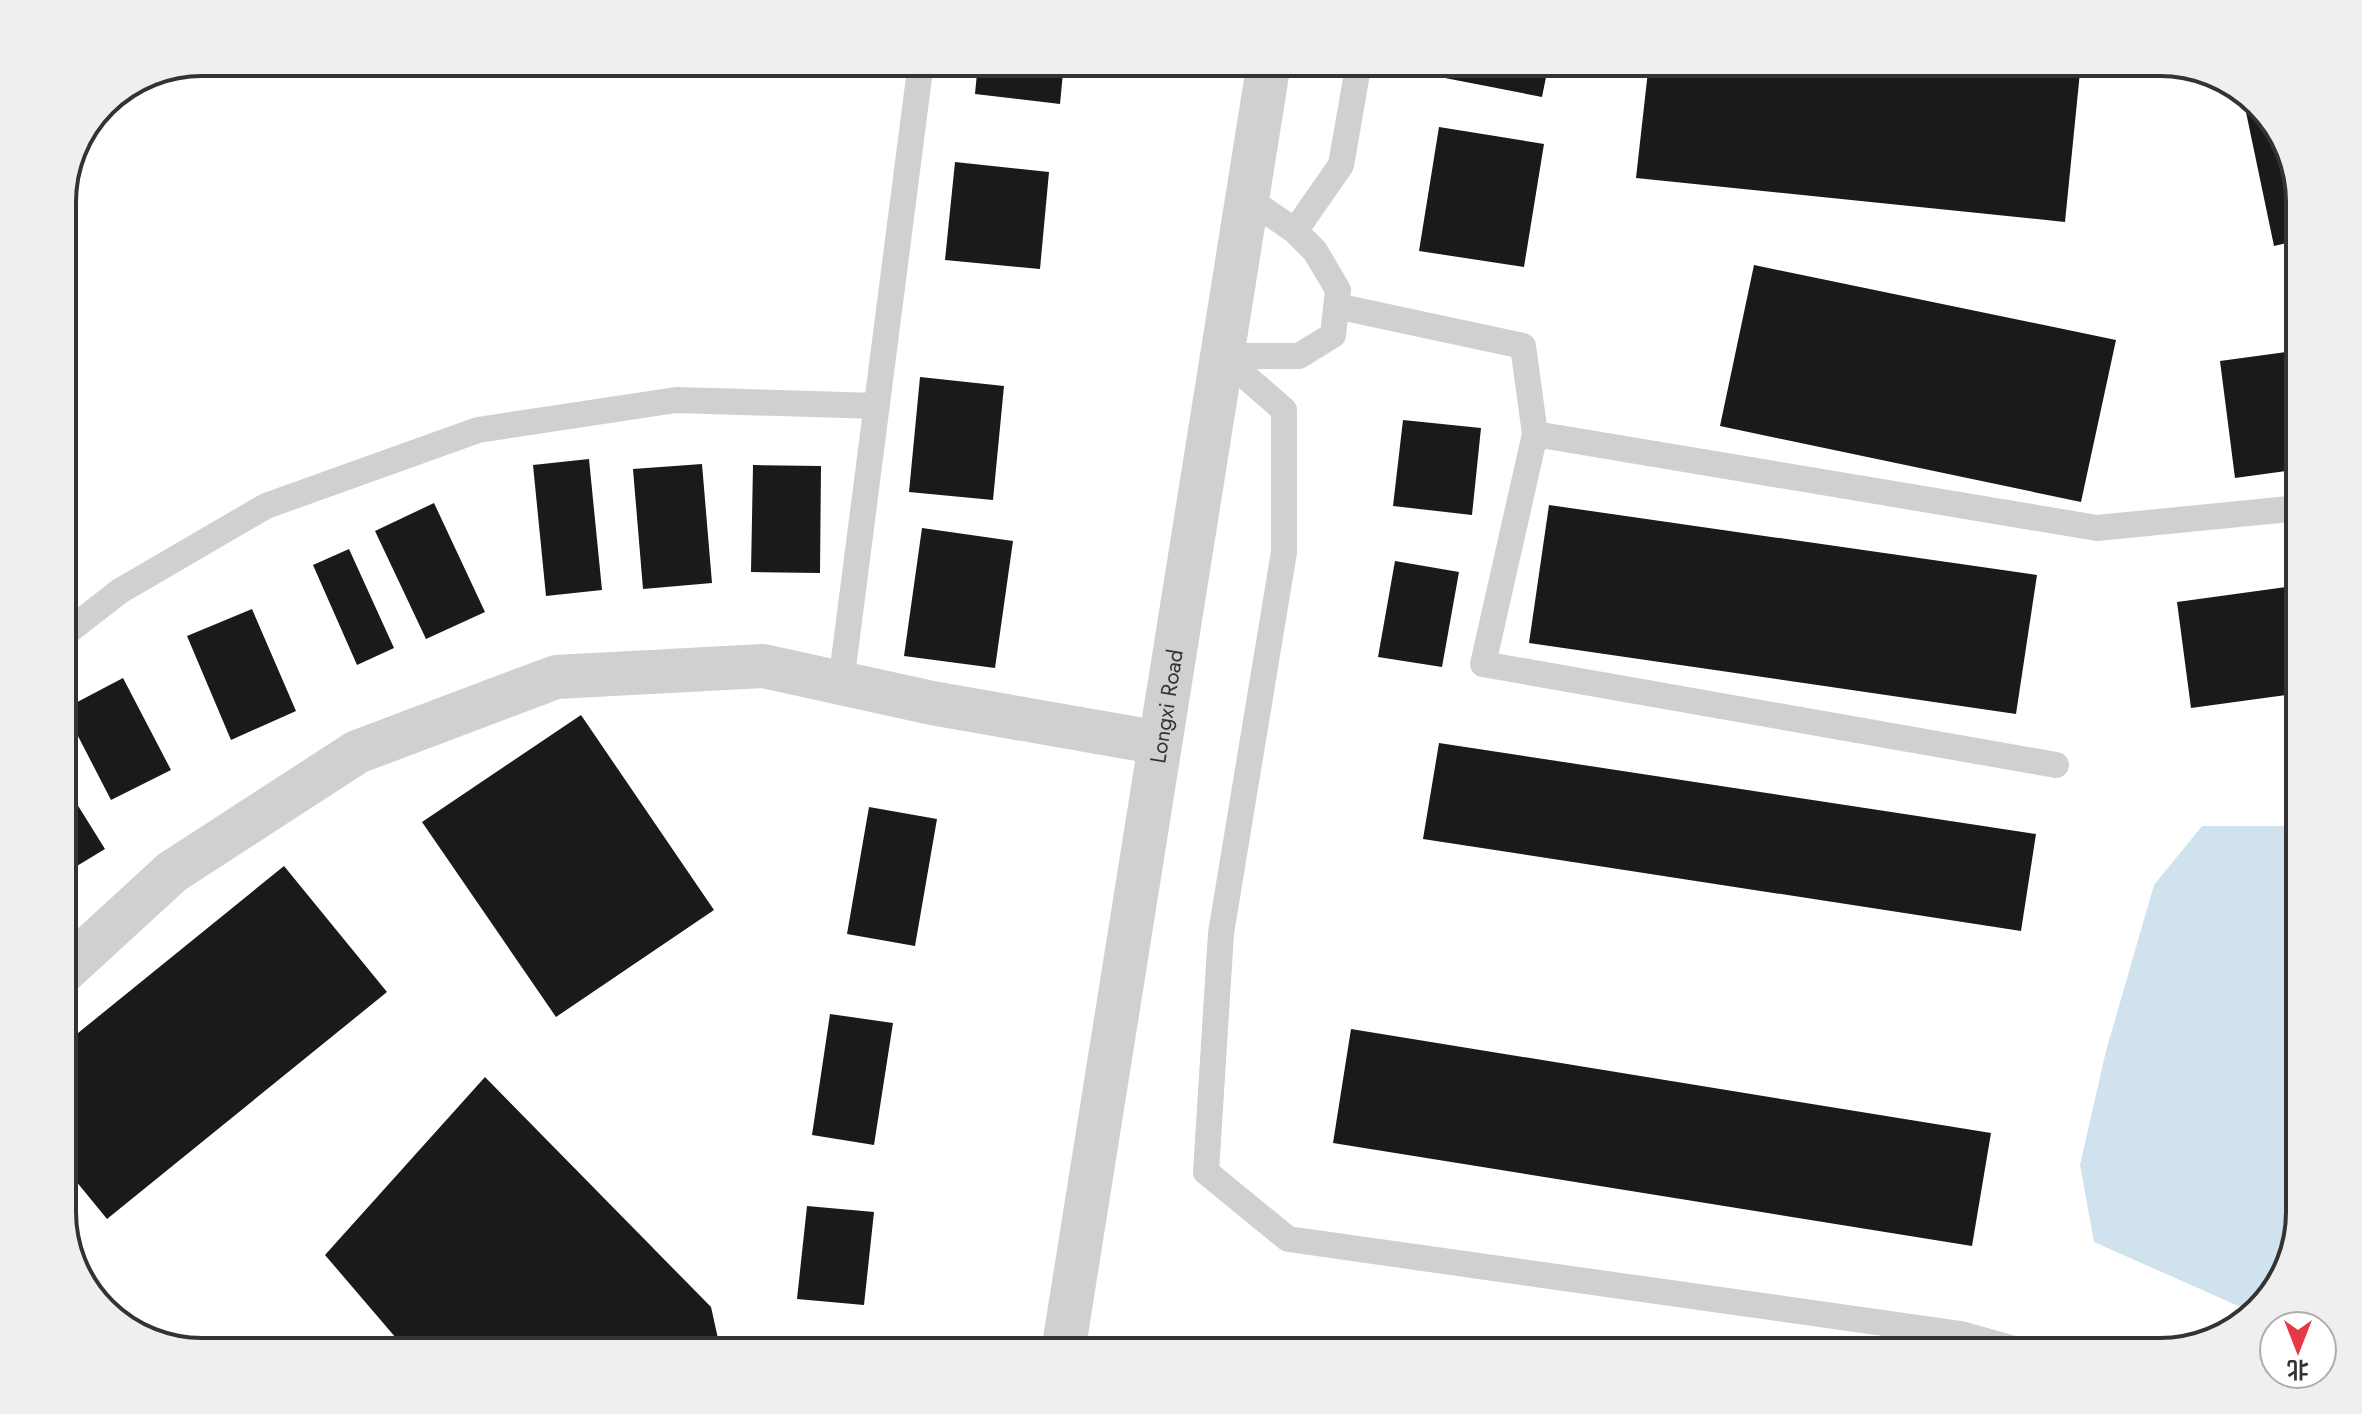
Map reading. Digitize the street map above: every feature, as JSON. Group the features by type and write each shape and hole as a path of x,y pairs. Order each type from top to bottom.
{"street":[{"name":"Longxi Road","path":"1065,1338 1267,76"},
{"path":"76,960 172,872 357,752 556,677 763,666 932,703 1160,743"}],"lane":[{"path":"841,683 919,76"},
{"path":"1295,231 1341,165 1357,76"},
{"path":"1222,356 1299,356 1333,335 1338,290 1315,251 1295,231 1247,198"},
{"path":"1336,306 1523,346 1535,434 1483,664 2056,765"},
{"path":"1222,356 1284,410 1284,552 1221,933 1206,1172 1288,1239 1975,1338"},
{"path":"76,625 120,591 266,506 478,430 676,400 877,406"},
{"path":"1535,434 2097,528 2286,509"}],"water":[{"path":"2202,826 2286,826 2285,1228 2269,1275 2242,1308 2094,1242 2080,1165 2106,1051 2154,885"}],"building":[{"path":"977,76 1063,76 1060,104 975,94"},
{"path":"1445,76 1546,76 1542,97"},
{"path":"1647,76 2080,76 2065,222 1636,178"},
{"path":"2246,110 2269,139 2284,178 2286,243 2274,246"},
{"path":"1439,127 1544,144 1524,267 1419,251"},
{"path":"955,162 1049,172 1040,269 945,260"},
{"path":"1754,265 2116,340 2081,502 1720,426"},
{"path":"2286,352 2286,471 2235,478 2220,361"},
{"path":"920,377 1004,386 993,500 909,492"},
{"path":"1403,420 1481,428 1472,515 1393,506"},
{"path":"589,459 602,590 546,596 533,465"},
{"path":"702,464 712,583 643,589 633,469"},
{"path":"753,465 821,466 820,573 751,572"},
{"path":"434,503 485,612 426,639 375,531"},
{"path":"1549,505 2037,575 2016,714 1529,643"},
{"path":"922,528 1013,541 995,668 904,656"},
{"path":"349,549 394,648 357,665 313,565"},
{"path":"1395,561 1459,572 1442,667 1378,657"},
{"path":"2286,587 2286,695 2191,708 2177,602"},
{"path":"252,609 296,711 231,740 187,636"},
{"path":"123,678 171,770 111,800 76,732 76,703"},
{"path":"581,715 714,910 556,1017 422,822"},
{"path":"1439,743 2036,834 2021,931 1423,839"},
{"path":"76,802 105,849 76,867"},
{"path":"869,807 937,819 915,946 847,934"},
{"path":"284,866 387,992 107,1219 76,1181 76,1035"},
{"path":"830,1014 893,1023 874,1145 812,1135"},
{"path":"1351,1029 1991,1133 1972,1246 1333,1143"},
{"path":"485,1077 711,1307 718,1338 396,1338 325,1255"},
{"path":"807,1206 874,1212 864,1305 797,1299"}]}
